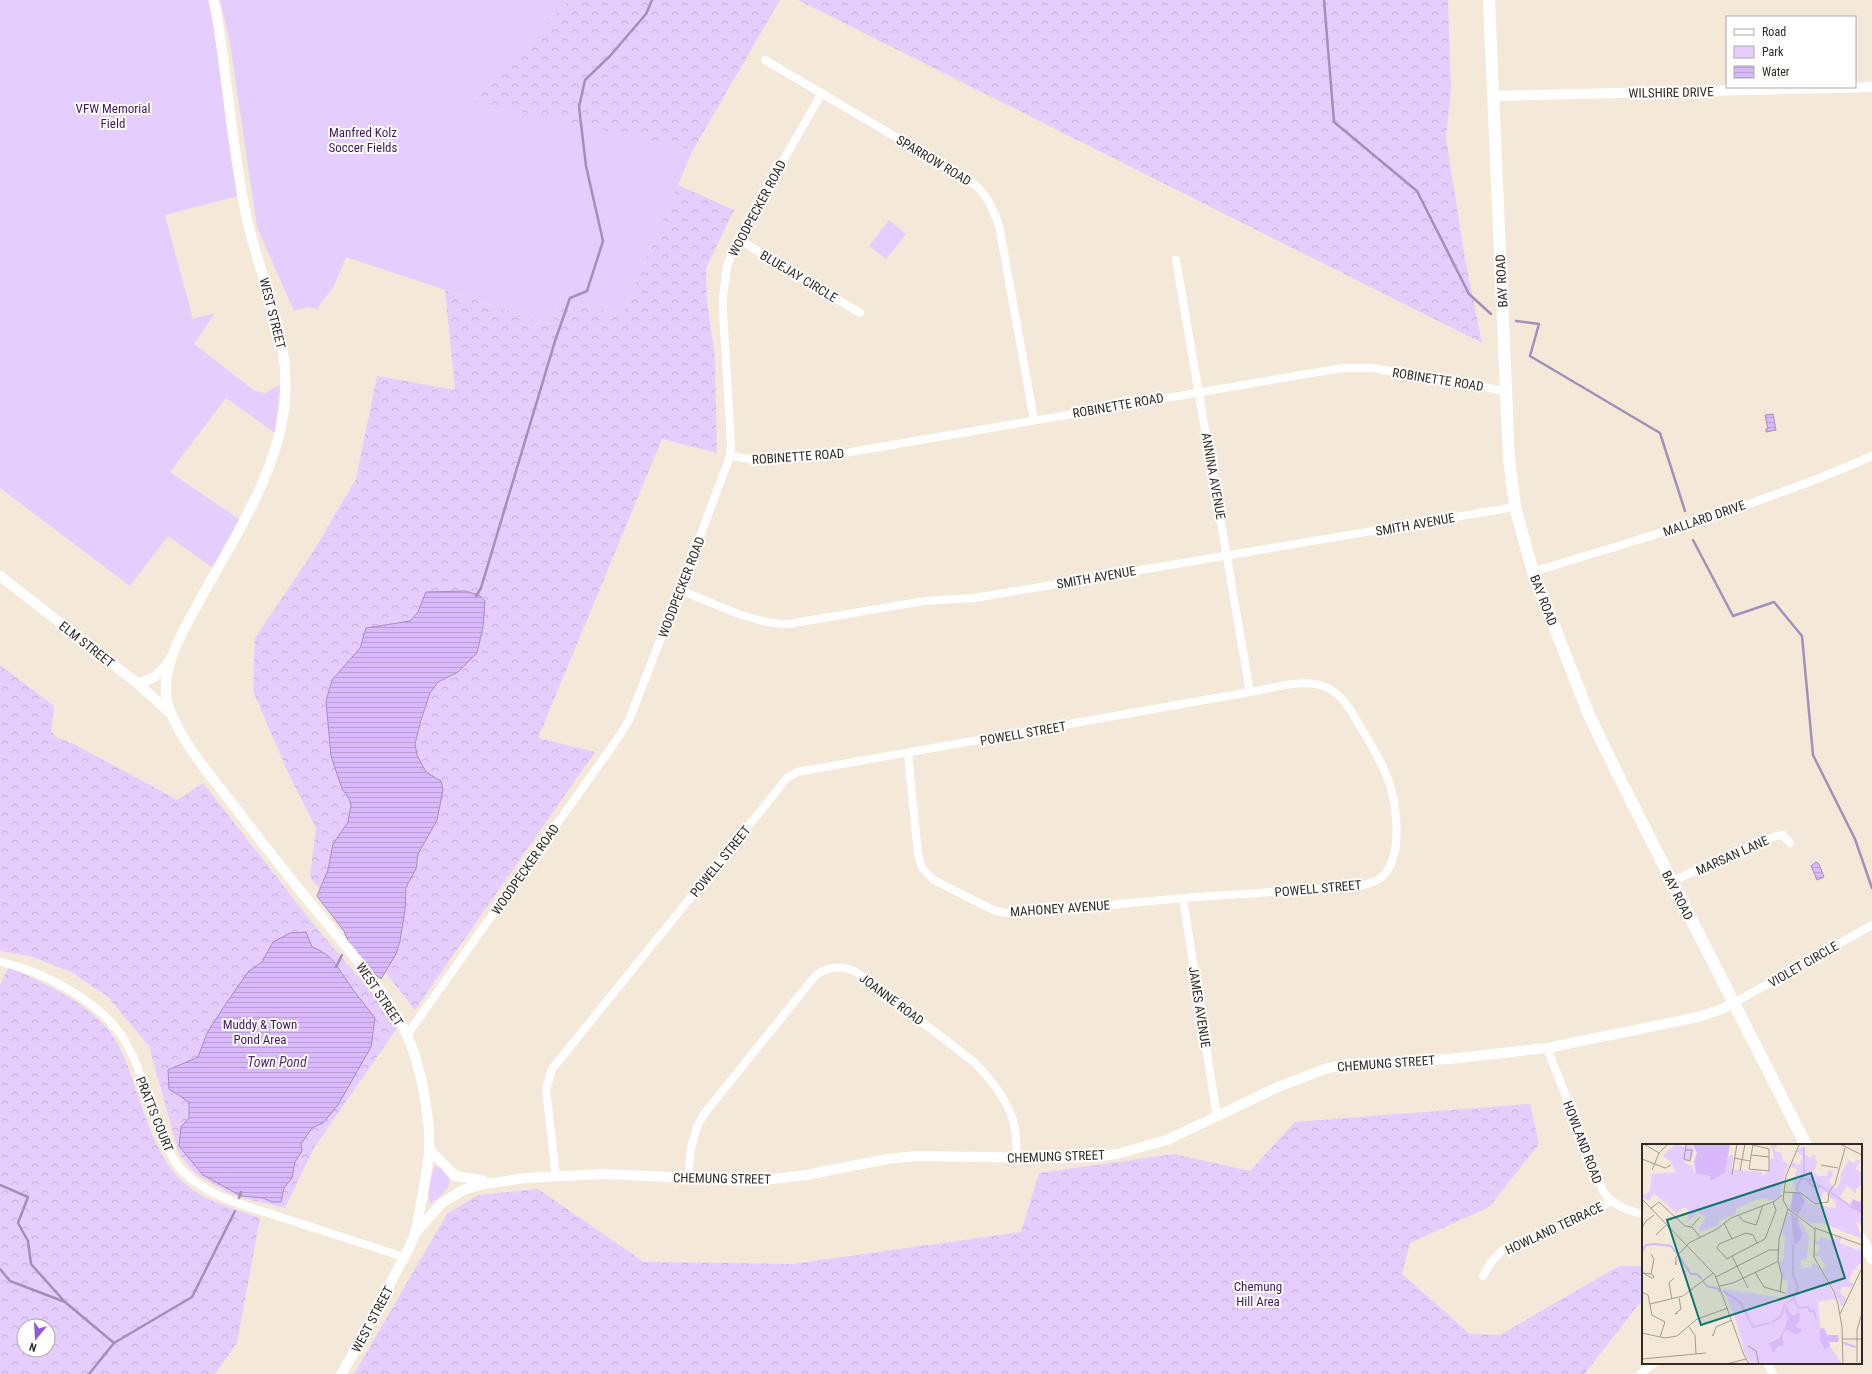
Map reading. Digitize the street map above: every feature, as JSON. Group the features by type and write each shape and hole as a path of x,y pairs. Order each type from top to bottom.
{"main road":[{"name":"BAY ROAD","path":"1489,0 1509,459 1516,507 1533,572 1589,715 1805,1144"},
{"path":"1862,1241 1872,1258"}],"street":[{"name":"WEST STREET","path":"214,0 223,50 235,149 244,206 279,327 284,360 285,384 281,426 270,465 245,517 184,629 169,669 166,684 167,699 171,715 177,727 220,788 266,849 361,966 386,1000 407,1035 416,1061 424,1098 429,1149 415,1234 374,1316 341,1374"},
{"name":"SPARROW ROAD","path":"765,60 976,185 990,202 999,225 1034,420"},
{"name":"WILSHIRE DRIVE","path":"1856,87 1872,87"},
{"name":"WILSHIRE DRIVE","path":"1493,96 1830,88"},
{"name":"WOODPECKER ROAD","path":"407,1035 624,729 633,710 730,456 731,443 723,297 727,266 738,239 822,93"},
{"name":"BLUEJAY CIRCLE","path":"738,239 860,313"},
{"name":"ANNINA AVENUE","path":"1176,260 1228,555 1250,692"},
{"name":"ROBINETTE ROAD","path":"730,456 757,460 822,456 1324,370 1357,367 1506,390"},
{"name":"MALLARD DRIVE","path":"1533,572 1724,512 1828,475 1872,456"},
{"name":"SMITH AVENUE","path":"680,590 772,624 788,624 924,601 974,598 1516,507"},
{"name":"ELM STREET","path":"0,576 137,683 171,715"},
{"name":"WEST STREET","path":"137,683 156,676 174,654"},
{"name":"POWELL STREET","path":"556,1176 546,1089 552,1069 783,783 792,774 803,770 908,753 1250,692 1296,685 1314,684 1328,688 1340,697 1374,750 1388,778 1395,808 1397,838 1394,854 1385,873 1370,884 1359,886 1183,898"},
{"name":"MAHONEY AVENUE","path":"908,753 919,860 925,872 944,886 993,910 1010,913 1183,898"},
{"name":"MARSAN LANE","path":"1672,881 1776,836 1783,835 1790,843"},
{"name":"JAMES AVENUE","path":"1183,898 1217,1116"},
{"name":"VIOLET CIRCLE","path":"1734,1003 1872,924"},
{"name":"PRATTS COURT","path":"0,962 34,972 69,990 96,1008 113,1024 135,1061 160,1130 174,1160 193,1179 212,1192 234,1202 404,1257"},
{"name":"JOANNE ROAD","path":"688,1178 691,1143 698,1124 704,1114 815,976 822,971 841,967 858,972 974,1062 993,1083 1007,1106 1014,1125 1018,1158"},
{"name":"CHEMUNG STREET","path":"429,1149 455,1176 472,1180 499,1181 556,1176 617,1174 743,1181 778,1179 825,1172 887,1159 916,1156 1018,1158 1090,1157 1127,1152 1167,1140 1304,1076 1342,1065 1468,1057 1547,1048 1698,1017 1734,1003"},
{"name":"HOWLAND ROAD","path":"1547,1048 1606,1196 1626,1209 1642,1214"},
{"name":"CHEMUNG STREET","path":"415,1234 430,1214 448,1199 472,1187 499,1181"},
{"name":"HOWLAND TERRACE","path":"1483,1276 1492,1260 1506,1248 1612,1201"},
{"path":"1640,1374 1653,1364"},
{"path":"1768,1364 1773,1374"}],"green space":[{"name":"VFW Memorial Field","path":"0,0 208,0 214,25 238,196 165,215 193,319 215,313 194,344 255,391 265,393 280,385 275,433 226,398 170,472 240,520 213,568 168,536 130,586 0,488"},
{"name":"Manfred Kolz Soccer Fields","path":"220,0 569,0 475,102 693,150 622,316 560,299 551,325 346,257 334,286 317,309 307,307 294,311 257,227 230,43"},
{"path":"569,0 780,0 693,150 474,102"},
{"path":"798,0 1448,0 1451,89 1446,138 1465,259 1482,343"},
{"path":"678,185 734,210 706,268 707,302 715,357 717,453 662,439 538,738 595,752 415,1010 310,877 316,828 289,775 253,691 255,638 313,552 356,479 377,376 455,390 445,290 551,325 560,299 622,316"},
{"path":"889,220 906,234 886,259 869,246"},
{"name":"Muddy & Town Pond Area","path":"0,665 54,706 51,731 56,737 72,743 178,800 203,783 315,926 393,1017 397,1028 314,1148 285,1208 242,1198 227,1192 197,1175 179,1154 149,1046 108,997 71,972 30,956 0,951"},
{"path":"9,967 50,987 76,1002 89,1011 110,1032 115,1039 128,1067 161,1153 169,1166 180,1179 193,1190 209,1199 260,1218 237,1343 215,1374 0,1374 0,985"},
{"name":"Chemung Hill Area","path":"1530,1104 1539,1144 1489,1207 1410,1243 1402,1274 1470,1334 1500,1335 1619,1266 1642,1266 1642,1300 1586,1372 1586,1374 354,1374 447,1214 478,1195 538,1189 644,1262 792,1264 1021,1232 1039,1173 1174,1154 1250,1171 1295,1122"},
{"path":"435,1166 438,1166 444,1172 449,1178 449,1182 446,1190 430,1203 430,1185"}],"water":[{"path":"1773,414 1776,430 1766,432 1766,429 1768,429 1765,415"},
{"path":"465,591 479,595 485,601 483,627 477,653 458,672 438,682 430,693 421,720 415,744 417,755 426,772 441,781 443,790 437,820 418,854 416,869 406,887 405,910 400,941 396,954 381,979 373,973 351,948 344,931 317,896 328,870 333,844 348,822 351,805 349,798 342,789 331,756 326,701 332,680 360,648 366,628 410,621 418,612 426,592"},
{"path":"1816,862 1819,864 1824,877 1817,880 1811,866"},
{"name":"Town Pond","path":"306,932 312,947 329,956 375,1018 371,1047 338,1105 323,1123 312,1128 301,1144 302,1151 295,1162 292,1178 284,1188 281,1202 272,1202 263,1198 241,1196 203,1175 179,1146 181,1127 189,1118 189,1102 169,1089 168,1070 198,1057 207,1033 227,1002 248,972 262,962 273,942 290,933"}],"waterway":[{"path":"476,596 481,588 555,341 570,298 587,291 603,241 586,166 579,107 585,80 610,56 646,14 652,0"},
{"path":"1324,0 1334,122 1417,191 1469,294 1491,314"},
{"path":"1516,321 1539,324 1530,356 1660,433 1685,511"},
{"path":"1693,540 1733,616 1774,602 1802,636 1813,755 1855,839 1872,888"},
{"path":"336,967 342,955"},
{"path":"0,1185 28,1197 18,1223 28,1241 31,1264 65,1302"},
{"path":"239,1198 241,1192"},
{"path":"89,1374 114,1343 192,1297 235,1211"},
{"path":"0,1269 10,1281 65,1302 114,1343"}]}
